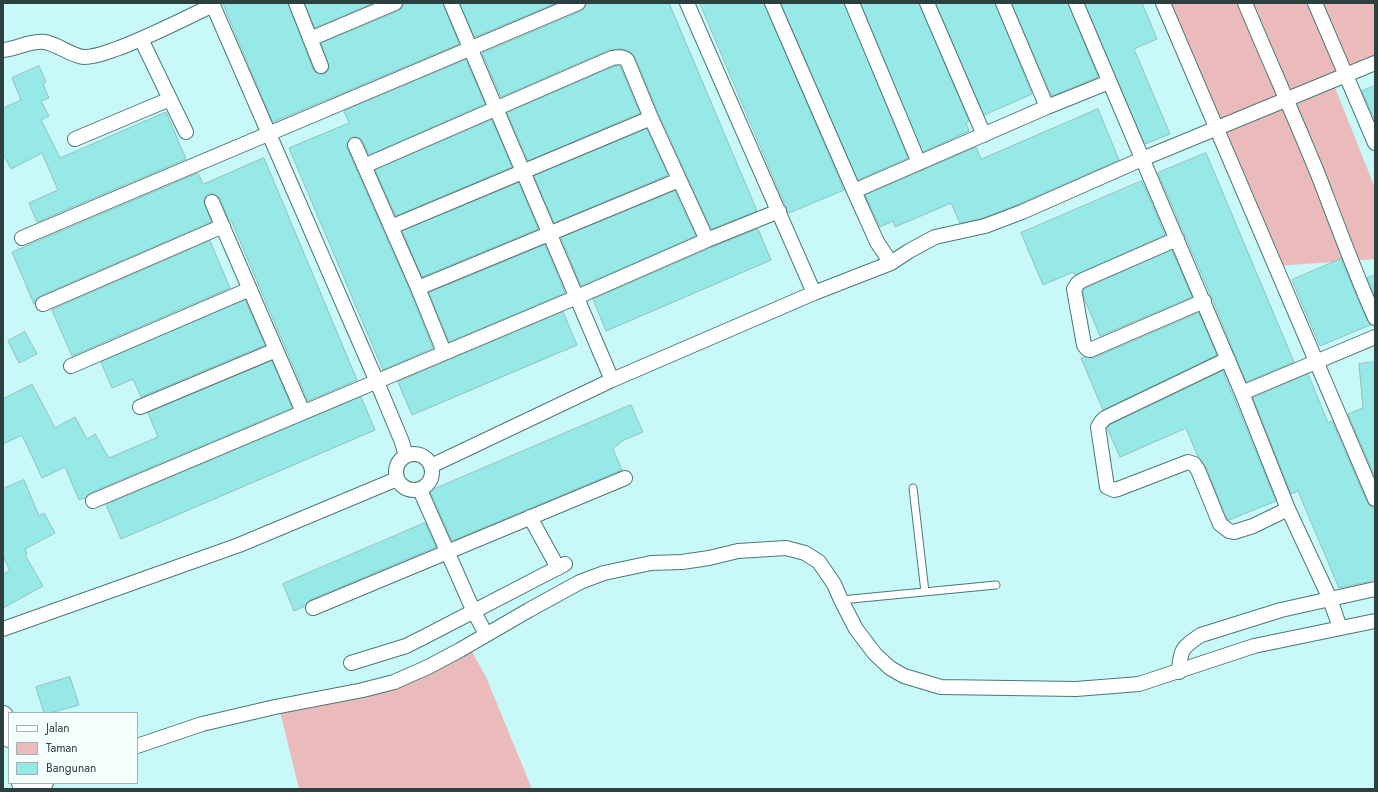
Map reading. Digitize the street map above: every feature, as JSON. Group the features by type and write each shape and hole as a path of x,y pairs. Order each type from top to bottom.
{"street":[{"path":"296,3 321,66"},
{"path":"310,39 395,3"},
{"path":"451,3 612,380"},
{"path":"22,238 578,3"},
{"path":"687,3 814,293"},
{"path":"772,3 877,242 891,263"},
{"path":"852,3 920,164"},
{"path":"927,3 984,135"},
{"path":"1003,3 1047,107"},
{"path":"1076,3 1204,301 1288,509 1330,599 1340,628"},
{"path":"1163,3 1315,362 1375,499"},
{"path":"1245,3 1286,99 1375,318"},
{"path":"1315,3 1375,143"},
{"path":"3,50 10,50 32,43 44,42 58,46 82,57 96,56 141,39 213,4 377,382 402,442 406,456"},
{"path":"141,39 186,132"},
{"path":"364,166 618,57 625,58 707,240"},
{"path":"431,466 612,380 814,293 891,263 935,237 985,226 1022,212 1142,159 1375,63"},
{"path":"854,191 920,164 1047,107 1109,82"},
{"path":"75,139 170,98"},
{"path":"391,227 651,118"},
{"path":"355,145 418,288 444,352"},
{"path":"418,288 679,180"},
{"path":"212,202 303,412"},
{"path":"93,501 577,297 707,240 779,211"},
{"path":"43,304 223,226"},
{"path":"1177,239 1078,283 1074,289 1084,345 1090,350 1204,301"},
{"path":"71,366 250,289"},
{"path":"1242,393 1375,337"},
{"path":"140,407 276,350"},
{"path":"1228,359 1105,418 1101,422 1098,427 1107,487 1114,490 1118,489 1188,462 1194,464 1198,470 1220,524 1229,531 1234,532 1253,526 1288,509"},
{"path":"413,454 420,456 427,460 431,466 432,473 430,480 426,486 420,490 413,491 406,489 400,485 397,479 396,470 399,462 406,456 413,454"},
{"path":"312,608 625,478"},
{"path":"3,629 239,545 397,479"},
{"path":"420,490 474,612 486,634"},
{"path":"351,663 406,646 561,566 530,517"},
{"path":"138,746 202,724 394,682 428,666 580,582 604,573 651,564 682,562 709,558 738,551 786,548 805,553 819,562 834,584 856,630 875,654 890,668 904,676 942,688 1076,689 1139,684 1254,646 1375,620"},
{"path":"1179,672 1181,651 1189,642 1201,635 1281,610 1375,589"},
{"path":"3,716 8,734"},
{"path":"34,789 44,784"}],"lane":[{"path":"913,488 925,592"},
{"path":"841,600 996,585"}],"green space":[{"path":"1165,3 1375,3 1375,57 1330,75 1375,188 1375,259 1275,266"},
{"path":"471,650 486,677 532,789 299,789 277,699 398,675"}],"building":[{"path":"223,3 288,3 313,69 319,74 324,74 328,71 329,67 321,43 398,11 402,8 403,3 443,3 459,44 273,122"},
{"path":"305,3 373,3 315,28"},
{"path":"460,3 556,3 475,37"},
{"path":"586,3 669,3 757,211 711,229 659,115 635,57 627,50 609,50 501,97 482,53 581,11 585,8"},
{"path":"700,3 764,3 844,190 789,213"},
{"path":"781,3 844,3 908,158 858,180"},
{"path":"861,3 919,3 969,121 966,123 969,131 923,152"},
{"path":"936,3 995,3 1032,94 984,115"},
{"path":"1012,3 1068,3 1098,77 1052,96"},
{"path":"1085,3 1142,3 1157,39 1134,49 1170,134 1145,144"},
{"path":"466,60 485,104 369,155 360,138 351,137 347,144 347,148 410,291 433,348 383,370 289,148 349,123 344,111"},
{"path":"39,66 46,82 43,84 49,98 41,101 49,116 41,120 60,158 166,112 186,159 37,222 29,203 58,190 42,153 11,169 3,154 3,108 21,100 12,78"},
{"path":"615,66 620,66 640,113 528,161 507,113"},
{"path":"1375,86 1375,121 1362,91"},
{"path":"1098,109 1119,160 1019,204 983,218 960,223 951,203 895,227 893,221 880,227 865,195 976,147 981,159"},
{"path":"492,120 512,167 396,216 375,170"},
{"path":"647,129 668,175 554,223 534,176"},
{"path":"1206,153 1294,362 1246,382 1212,298 1158,173"},
{"path":"264,158 357,380 308,401 231,220 229,221 220,198 213,194 208,194 204,201 211,222 40,296 36,299 34,304 12,252 198,173 203,184"},
{"path":"1142,181 1165,235 1075,275 1073,272 1043,285 1021,233"},
{"path":"519,183 538,229 422,277 402,231"},
{"path":"675,191 696,236 581,286 561,238"},
{"path":"758,229 771,260 606,331 593,299 710,248"},
{"path":"210,241 230,288 72,356 52,310"},
{"path":"545,245 565,293 449,342 429,293"},
{"path":"1172,250 1192,297 1100,336 1084,298 1084,289"},
{"path":"1341,259 1370,325 1320,346 1292,280"},
{"path":"1375,275 1375,297 1367,278"},
{"path":"245,300 265,345 141,397 133,379 112,388 101,362"},
{"path":"563,312 577,345 412,415 398,382"},
{"path":"1199,313 1217,355 1103,410 1081,358 1093,358"},
{"path":"25,332 37,354 19,363 8,341"},
{"path":"272,361 292,408 90,493 85,498 79,500 65,467 42,478 22,435 3,444 3,399 32,384 55,428 75,417 87,439 95,434 109,458 158,437 148,413"},
{"path":"1375,362 1375,477 1348,414 1363,408 1359,364"},
{"path":"1223,371 1276,501 1229,520 1227,519 1206,467 1198,457 1186,428 1120,457 1107,428 1110,425"},
{"path":"1308,374 1328,423 1332,421 1367,502 1370,506 1375,507 1375,579 1339,588 1298,491 1291,494 1253,398"},
{"path":"361,397 375,430 121,539 106,505"},
{"path":"631,405 643,432 622,441 613,449 622,470 452,541 430,491"},
{"path":"24,480 39,516 44,513 55,533 25,549 27,554 25,555 43,586 3,608 3,574 10,571 3,556 3,489"},
{"path":"425,523 436,547 310,600 305,606 294,611 283,584"},
{"path":"70,677 79,705 54,712 44,712 36,687"}]}
